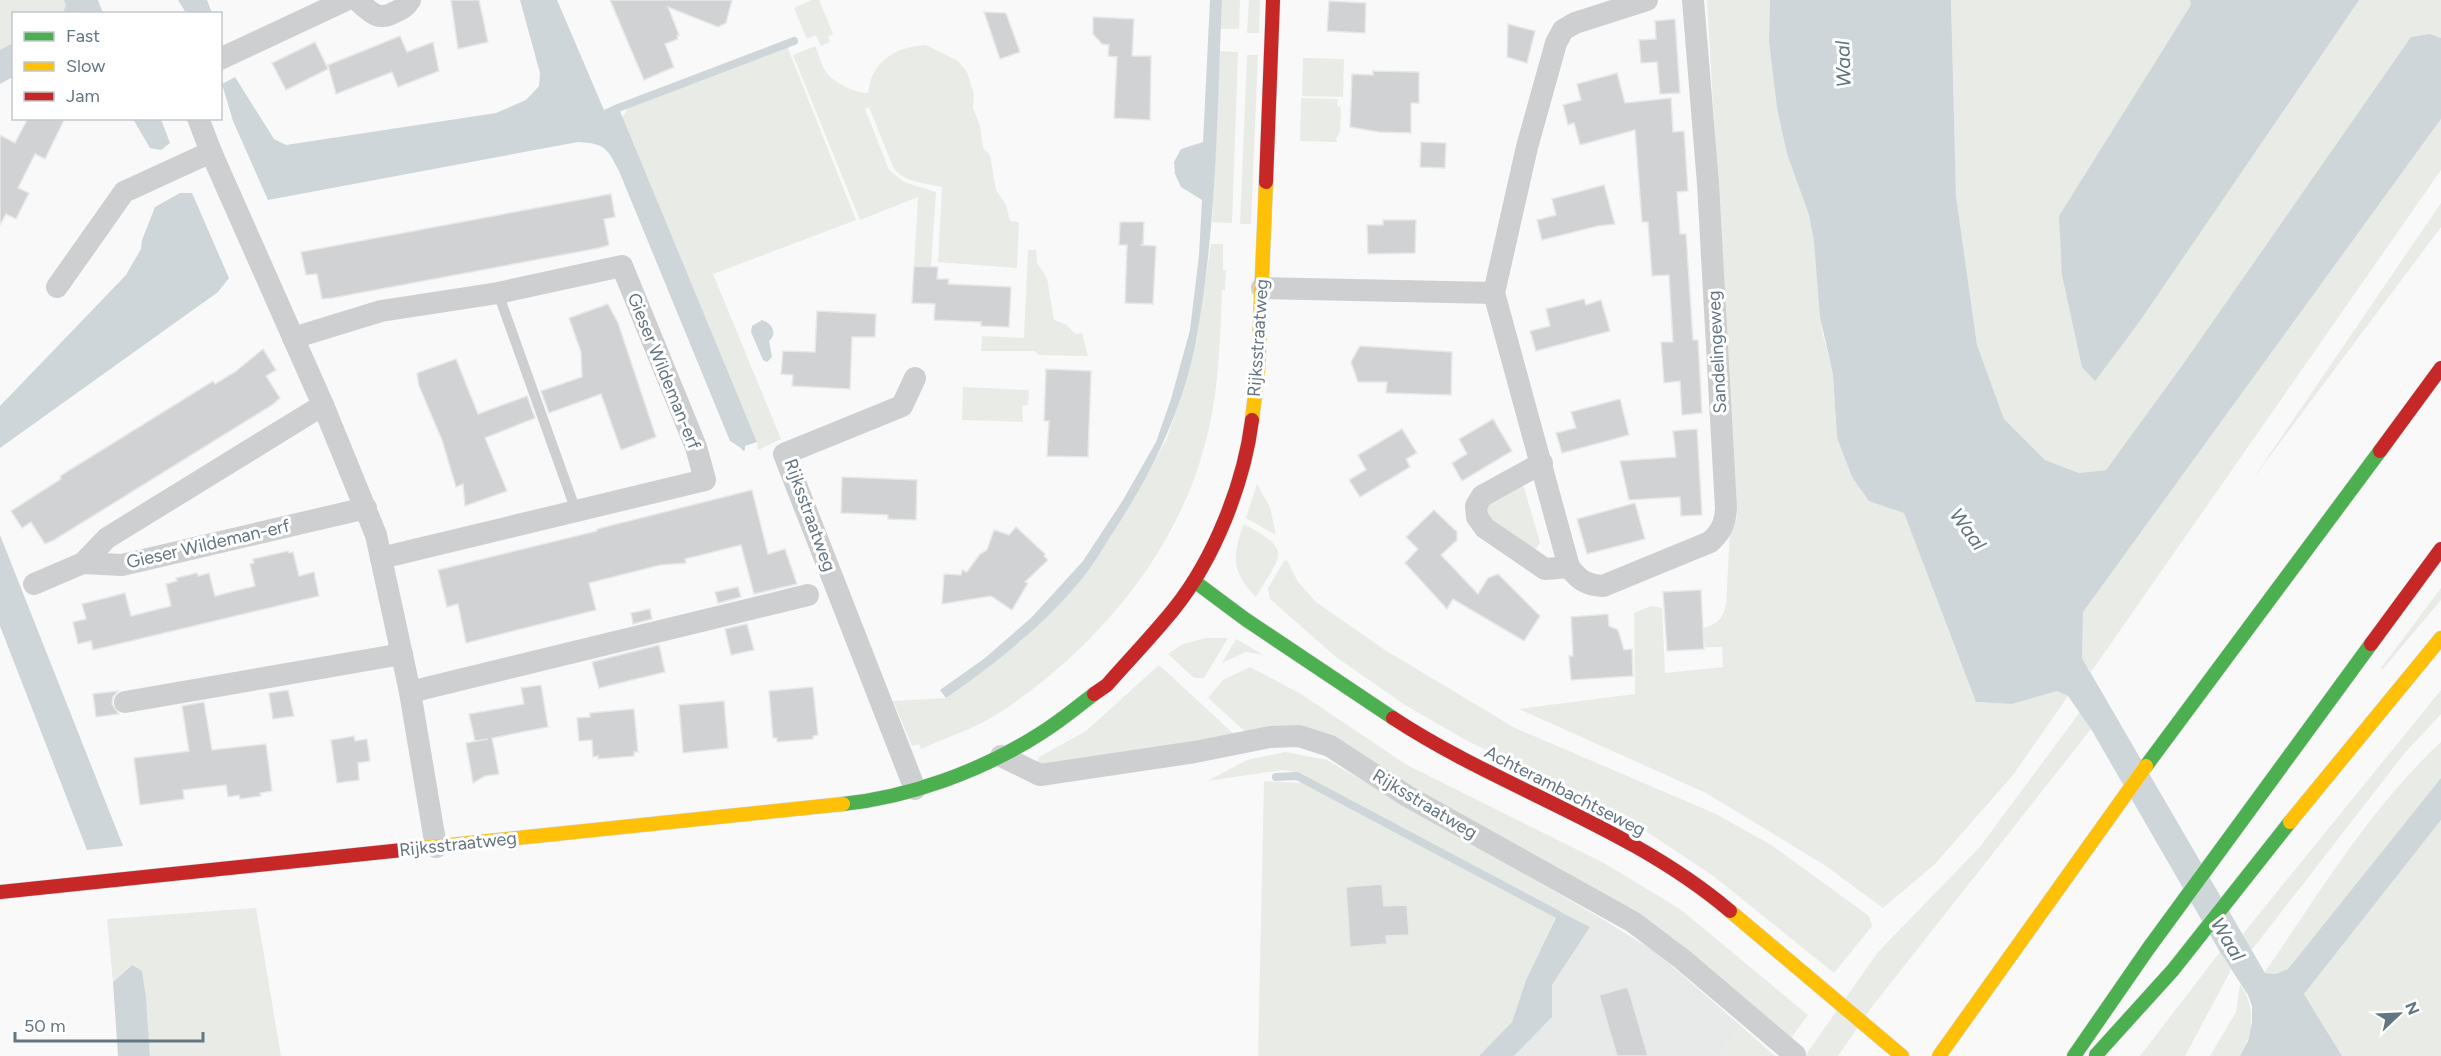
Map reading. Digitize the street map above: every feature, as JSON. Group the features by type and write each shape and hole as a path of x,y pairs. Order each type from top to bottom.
{"main road":[{"name":"Rijksstraatweg","path":"0,892 848,803 915,789 1002,756 1039,735 1107,685 1174,609 1194,581 1227,514 1249,445 1258,370 1274,0"},
{"path":"1939,1056 2172,730 2441,368"},
{"path":"2074,1056 2148,949 2441,549"},
{"name":"Achterambachtseweg","path":"1194,581 1245,619 1395,720 1445,750 1603,828 1662,861 1715,898 1902,1056"},
{"path":"2095,1056 2174,970 2266,851 2441,638"}],"street":[{"path":"222,58 346,0"},
{"path":"357,0 374,16 387,17 406,6 410,0"},
{"path":"1542,463 1482,496 1476,506 1477,517 1485,528 1545,569 1569,567 1542,463 1494,293 1527,147 1556,43 1563,30 1575,23 1647,0"},
{"name":"Sandelingeweg","path":"1569,567 1578,579 1590,585 1603,586 1710,542 1719,534 1725,523 1708,196 1693,0"},
{"path":"199,120 366,508 381,558 410,692 436,847"},
{"path":"57,287 124,192 211,152"},
{"name":"Gieser Wildeman-erf","path":"293,338 381,311 498,293 622,266 696,447 705,480 381,558"},
{"path":"1262,288 1494,293"},
{"name":"Rijksstraatweg","path":"915,378 902,406 784,454 915,789"},
{"name":"Gieser Wildeman-erf","path":"34,584 83,563 107,538 323,405"},
{"name":"Gieser Wildeman-erf","path":"83,563 122,565 366,508"},
{"path":"410,692 808,595"},
{"path":"125,702 402,654"},
{"name":"Rijksstraatweg","path":"1002,756 1040,775 1195,752 1270,737 1299,736 1330,746 1407,796 1633,922 1682,959 1795,1055"}],"lane":[{"path":"498,293 576,511"}],"shaded area":[{"path":"0,0 96,0 78,12 12,12 12,51 0,57"},
{"path":"812,0 819,0 833,34 828,36 830,42 821,46 816,35 807,39 794,8"},
{"path":"1222,0 1240,0 1239,29 1221,29"},
{"path":"1249,0 1260,0 1259,33 1247,33"},
{"path":"1707,0 1770,0 1769,42 1777,108 1787,154 1809,215 1814,242 1822,331 1833,375 1837,438 1852,477 1891,508 1904,513 1976,702 2012,704 2057,691 2068,696 2013,775 1935,864 1883,908 1826,866 1706,793 1519,709 1635,694 1634,613 1651,606 1662,608 1665,673 1723,667 1722,647 1705,647 1703,628 1716,623 1725,610 1730,532 1737,517"},
{"path":"1951,0 2190,0 2192,5 2095,380 2140,321 2353,6 2359,0 2441,0 2441,38 2430,34 2106,470 2079,473 2045,460 2004,419 1977,345 1956,196"},
{"path":"926,45 958,61 967,72 974,94 973,108 980,126 983,148 990,155 996,190 1006,205 1010,221 1019,222 1017,268 938,262 942,187 910,180 894,169 869,107 865,109 889,170 904,182 936,192 931,266 914,266 918,197 860,220 793,55 815,46 826,72 834,80 845,87 868,93 875,72 887,57 905,49"},
{"path":"787,46 856,220 713,274 781,439 758,450 757,442 622,118 628,108"},
{"path":"1220,51 1238,52 1232,223 1212,222"},
{"path":"1247,55 1258,55 1251,224 1240,224"},
{"path":"1303,58 1344,59 1343,97 1302,96"},
{"path":"1301,98 1338,99 1337,105 1341,108 1340,132 1336,139 1337,142 1300,141"},
{"path":"2441,119 2441,170 2091,672 2082,658 2083,612"},
{"path":"2441,203 2441,227 2252,480"},
{"path":"1211,244 1223,244 1223,270 1226,270 1225,290 1222,290 1218,368 1213,406 1205,444 1192,485 1174,525 1126,598 1097,632 1065,662 1031,690 978,725 921,749 919,744 912,746 893,701 946,698 1021,641 1085,575 1146,476 1167,438 1178,406 1197,336"},
{"path":"1028,250 1036,250 1037,263 1047,278 1054,320 1067,325 1075,334 1082,333 1088,356 1039,355 1034,351 981,351 982,336 1024,338"},
{"path":"963,387 1029,390 1028,405 1022,406 1023,422 962,420"},
{"path":"1257,484 1270,507 1276,535 1246,518"},
{"path":"1523,485 1540,542 1537,548 1532,550 1486,519 1484,503"},
{"path":"1244,524 1270,541 1276,547 1278,554 1277,562 1256,597 1242,579 1236,563 1237,545"},
{"path":"1287,560 1298,582 1316,602 1385,650 1515,728 1716,814 1773,846 1869,916 1872,926 1834,973 1712,875 1641,828 1462,738 1405,705 1336,657 1270,599 1268,588 1284,561"},
{"path":"2441,588 2441,600 2382,670 2381,668"},
{"path":"1206,638 1228,638 1204,678 1194,678 1168,654 1183,644"},
{"path":"1236,639 1264,655 1246,652 1222,663"},
{"path":"1159,665 1236,736 1035,767 1039,757 1086,731"},
{"path":"1250,667 1301,694 1407,765 1604,863 1680,909 1808,1015 1788,1042 1648,924 1307,733 1248,734 1208,698 1223,680"},
{"path":"2441,690 2441,714 2404,754 2251,951 2242,935"},
{"path":"2080,712 2091,729 1871,1008 1838,1056 1805,1056 1878,952 1979,848"},
{"path":"2441,742 2441,778 2288,969 2275,974 2264,973 2368,823 2415,768"},
{"path":"1285,752 1327,760 1597,916 1590,927 1297,772 1283,770 1207,781 1247,760"},
{"path":"1264,781 1302,783 1556,916 1526,980 1512,1022 1479,1056 1258,1056"},
{"path":"2441,820 2441,1056 2342,1056 2304,994"},
{"path":"256,908 281,1056 150,1056 146,998 131,965 113,982 107,919"},
{"path":"1597,916 1656,952 1742,1027 1717,1056 1514,1056 1552,1017 1552,985"},
{"path":"2220,952 2231,970 2185,1056 2140,1056"},
{"path":"2240,984 2251,1011 2250,1029 2245,1047 2240,1056 2210,1056 2236,1012"},
{"path":"1742,1027 1775,1056 1717,1056"}],"water":[{"path":"64,0 98,0 103,12 63,12 66,5"},
{"path":"178,0 207,0 212,12 185,12"},
{"path":"520,0 557,0 604,110 617,104 757,442 745,446 743,451 730,441 619,171 604,148 578,142 268,200 233,121 222,84 235,77 274,139 286,145 496,113 526,100 539,86 540,73"},
{"path":"1210,0 1222,0 1209,252 1197,335 1175,415 1139,490 1085,575 1054,610 1020,642 946,698 940,690 985,658 1031,618 1083,561 1123,500 1156,442 1171,399 1190,330 1199,255 1202,200 1181,187 1175,174 1174,162 1181,149 1203,142"},
{"name":"Waal","path":"1770,0 1951,0 1956,196 1977,345 2004,419 2045,460 2079,473 2106,470 2184,363 2411,37 2430,34 2441,38 2441,119 2083,612 2082,658 2265,973 2275,974 2288,969 2441,778 2441,820 2304,994 2342,1056 2240,1056 2248,1041 2252,1022 2252,1006 2248,995 2220,952 2091,729 2068,696 2057,691 2012,704 1976,702 1904,513 1869,501 1852,477 1837,438 1833,375 1820,317 1814,242 1809,215 1787,154 1777,108 1769,42"},
{"path":"2190,0 2359,0 2140,321 2095,381 2082,367 2062,275 2059,216 2191,5"},
{"path":"12,44 12,78 0,84 0,50"},
{"path":"134,120 161,120 170,143 161,150 150,148"},
{"path":"180,193 192,193 229,278 218,292 0,448 0,406 126,275 141,249 142,240 155,207"},
{"path":"762,320 773,329 772,338 769,341 772,357 767,362 763,360 751,332 752,326"},
{"path":"0,535 123,846 87,850 0,626"},
{"path":"1559,911 1590,927 1552,985 1552,1017 1514,1056 1479,1056 1512,1022 1526,980"},
{"path":"132,965 142,971 150,1056 118,1056 113,982"}],"building":[{"path":"451,0 479,0 488,42 458,49"},
{"path":"610,0 732,0 726,23 718,27 668,7 679,35 678,39 665,44 674,67 644,80"},
{"path":"1329,1 1366,3 1365,33 1327,31"},
{"path":"984,12 1006,13 1020,52 1000,59"},
{"path":"1093,17 1134,19 1132,56 1151,56 1150,120 1114,118 1117,57 1108,56 1109,45 1102,44 1093,34"},
{"path":"1675,19 1680,93 1660,94 1657,62 1641,63 1639,40 1656,39 1655,21"},
{"path":"1508,24 1535,31 1527,63 1507,57"},
{"path":"400,36 407,52 433,42 439,71 398,87 392,72 336,94 328,65"},
{"path":"315,42 328,69 286,90 272,63"},
{"path":"1373,71 1419,72 1419,103 1411,103 1411,133 1379,132 1350,127 1352,74 1373,75"},
{"path":"1617,73 1625,103 1671,98 1673,132 1684,131 1688,191 1677,192 1680,234 1686,234 1693,340 1698,340 1702,413 1682,415 1680,381 1664,383 1661,342 1673,342 1669,275 1652,276 1648,222 1642,222 1635,130 1580,145 1574,123 1568,125 1563,105 1581,100 1577,84"},
{"path":"27,120 64,120 45,159 35,154 18,188 29,193 16,219 6,214 0,225 0,135 15,143"},
{"path":"1421,142 1446,143 1445,168 1420,167"},
{"path":"1604,185 1615,224 1542,240 1537,220 1556,215 1552,199"},
{"path":"611,194 615,217 604,219 609,245 599,248 322,299 317,274 306,275 301,252"},
{"path":"1383,220 1416,220 1415,253 1368,254 1367,225 1383,225"},
{"path":"1120,222 1144,222 1143,245 1140,245 1156,246 1153,304 1125,303 1127,245 1119,245"},
{"path":"914,266 938,267 937,279 949,279 948,284 1011,287 1009,327 981,326 981,322 934,320 935,304 912,303"},
{"path":"1584,299 1586,305 1601,300 1610,331 1536,351 1530,331 1550,326 1546,309"},
{"path":"608,304 618,323 656,437 621,450 601,394 549,413 541,391 582,377 581,352 569,318"},
{"path":"817,311 876,314 875,337 852,337 850,389 792,386 793,375 781,374 783,351 815,352"},
{"path":"1360,346 1452,352 1451,395 1386,393 1387,382 1358,382 1351,362"},
{"path":"263,349 276,370 266,376 280,398 272,405 54,540 45,544 31,522 22,528 11,511 61,479 60,476 213,381 215,384 235,372"},
{"path":"456,359 478,414 527,396 535,418 485,438 507,491 465,506 463,484 456,487 442,440 419,386 417,373"},
{"path":"1046,369 1091,371 1088,457 1047,456 1049,421 1044,421"},
{"path":"1620,399 1629,435 1562,453 1556,433 1576,428 1571,412"},
{"path":"1493,419 1512,451 1462,481 1452,463 1467,454 1459,439"},
{"path":"1402,429 1417,453 1406,459 1410,467 1360,497 1349,480 1366,470 1358,455"},
{"path":"1697,429 1702,515 1681,516 1680,497 1629,500 1620,461 1676,457 1673,431"},
{"path":"842,477 917,480 916,520 888,519 888,515 841,513"},
{"path":"752,490 768,554 785,549 797,584 754,594 741,545 685,559 686,563 660,565 589,583 596,610 466,643 458,604 447,607 438,570"},
{"path":"1635,503 1645,539 1587,554 1577,519"},
{"path":"1434,510 1457,532 1457,540 1441,555 1478,594 1488,578 1498,574 1540,616 1524,641 1453,599 1447,609 1405,563 1418,549 1406,537"},
{"path":"1016,527 1045,554 1048,560 1025,582 1028,583 1012,610 991,596 942,604 944,574 961,575 962,570 967,572 980,554 987,550 994,530 1009,535"},
{"path":"288,551 293,552 299,576 314,572 319,596 93,650 91,641 78,644 73,622 86,619 82,604 125,593 131,616 171,606 166,584 177,581 176,578 197,573 198,576 209,573 215,596 255,586 250,564 254,563 253,559"},
{"path":"738,587 741,597 718,603 715,592"},
{"path":"1701,590 1704,649 1667,651 1663,592"},
{"path":"650,609 652,619 633,624 631,613"},
{"path":"1608,614 1609,626 1618,630 1624,650 1632,649 1633,676 1571,680 1569,656 1573,656 1571,617"},
{"path":"747,624 754,650 731,655 725,629"},
{"path":"659,645 665,672 599,688 592,662"},
{"path":"541,685 548,727 492,738 499,774 485,776 473,783 466,743 488,739 475,741 469,714 524,704 521,688"},
{"path":"813,687 818,735 813,736 813,739 777,742 777,738 773,738 769,691"},
{"path":"288,690 294,716 273,719 269,693"},
{"path":"118,691 113,697 112,704 119,714 96,717 93,694"},
{"path":"724,701 728,748 683,753 679,705"},
{"path":"204,702 212,750 266,744 272,791 260,793 261,796 240,799 239,795 228,797 226,785 183,790 184,799 140,805 134,758 189,751 182,706"},
{"path":"634,709 638,752 634,752 634,756 598,759 598,756 593,757 592,740 579,741 577,718 590,717 590,713"},
{"path":"354,736 355,741 367,739 370,761 358,763 359,780 337,783 331,740"},
{"path":"1382,884 1384,906 1407,905 1409,935 1386,936 1387,944 1350,947 1346,887"},
{"path":"1627,987 1648,1056 1617,1056 1599,995"}],"waterway":[{"path":"618,108 794,41"},
{"path":"1276,777 1297,776 1557,914"}],"traffic: fast":[{"path":"2146,766 2380,451"},
{"path":"1194,581 1245,619 1393,718"},
{"path":"2074,1056 2148,949 2371,644"},
{"path":"843,804 868,801 919,789 969,771 1038,735 1094,694"},
{"path":"2096,1055 2173,970 2290,822"}],"traffic: slow":[{"path":"1252,420 1258,370 1266,182"},
{"path":"2290,822 2441,638"},
{"path":"1939,1056 2146,766"},
{"path":"412,849 843,804"},
{"path":"1730,911 1902,1056"}],"traffic: jam":[{"path":"1266,182 1273,0"},
{"path":"2380,451 2441,368"},
{"path":"1094,694 1107,685 1166,619 1189,589 1202,567 1225,520 1234,495 1242,470 1252,420"},
{"path":"2371,644 2441,549"},
{"path":"1393,718 1477,766 1608,831 1650,855 1691,881 1730,911"},
{"path":"0,892 412,849"}]}
